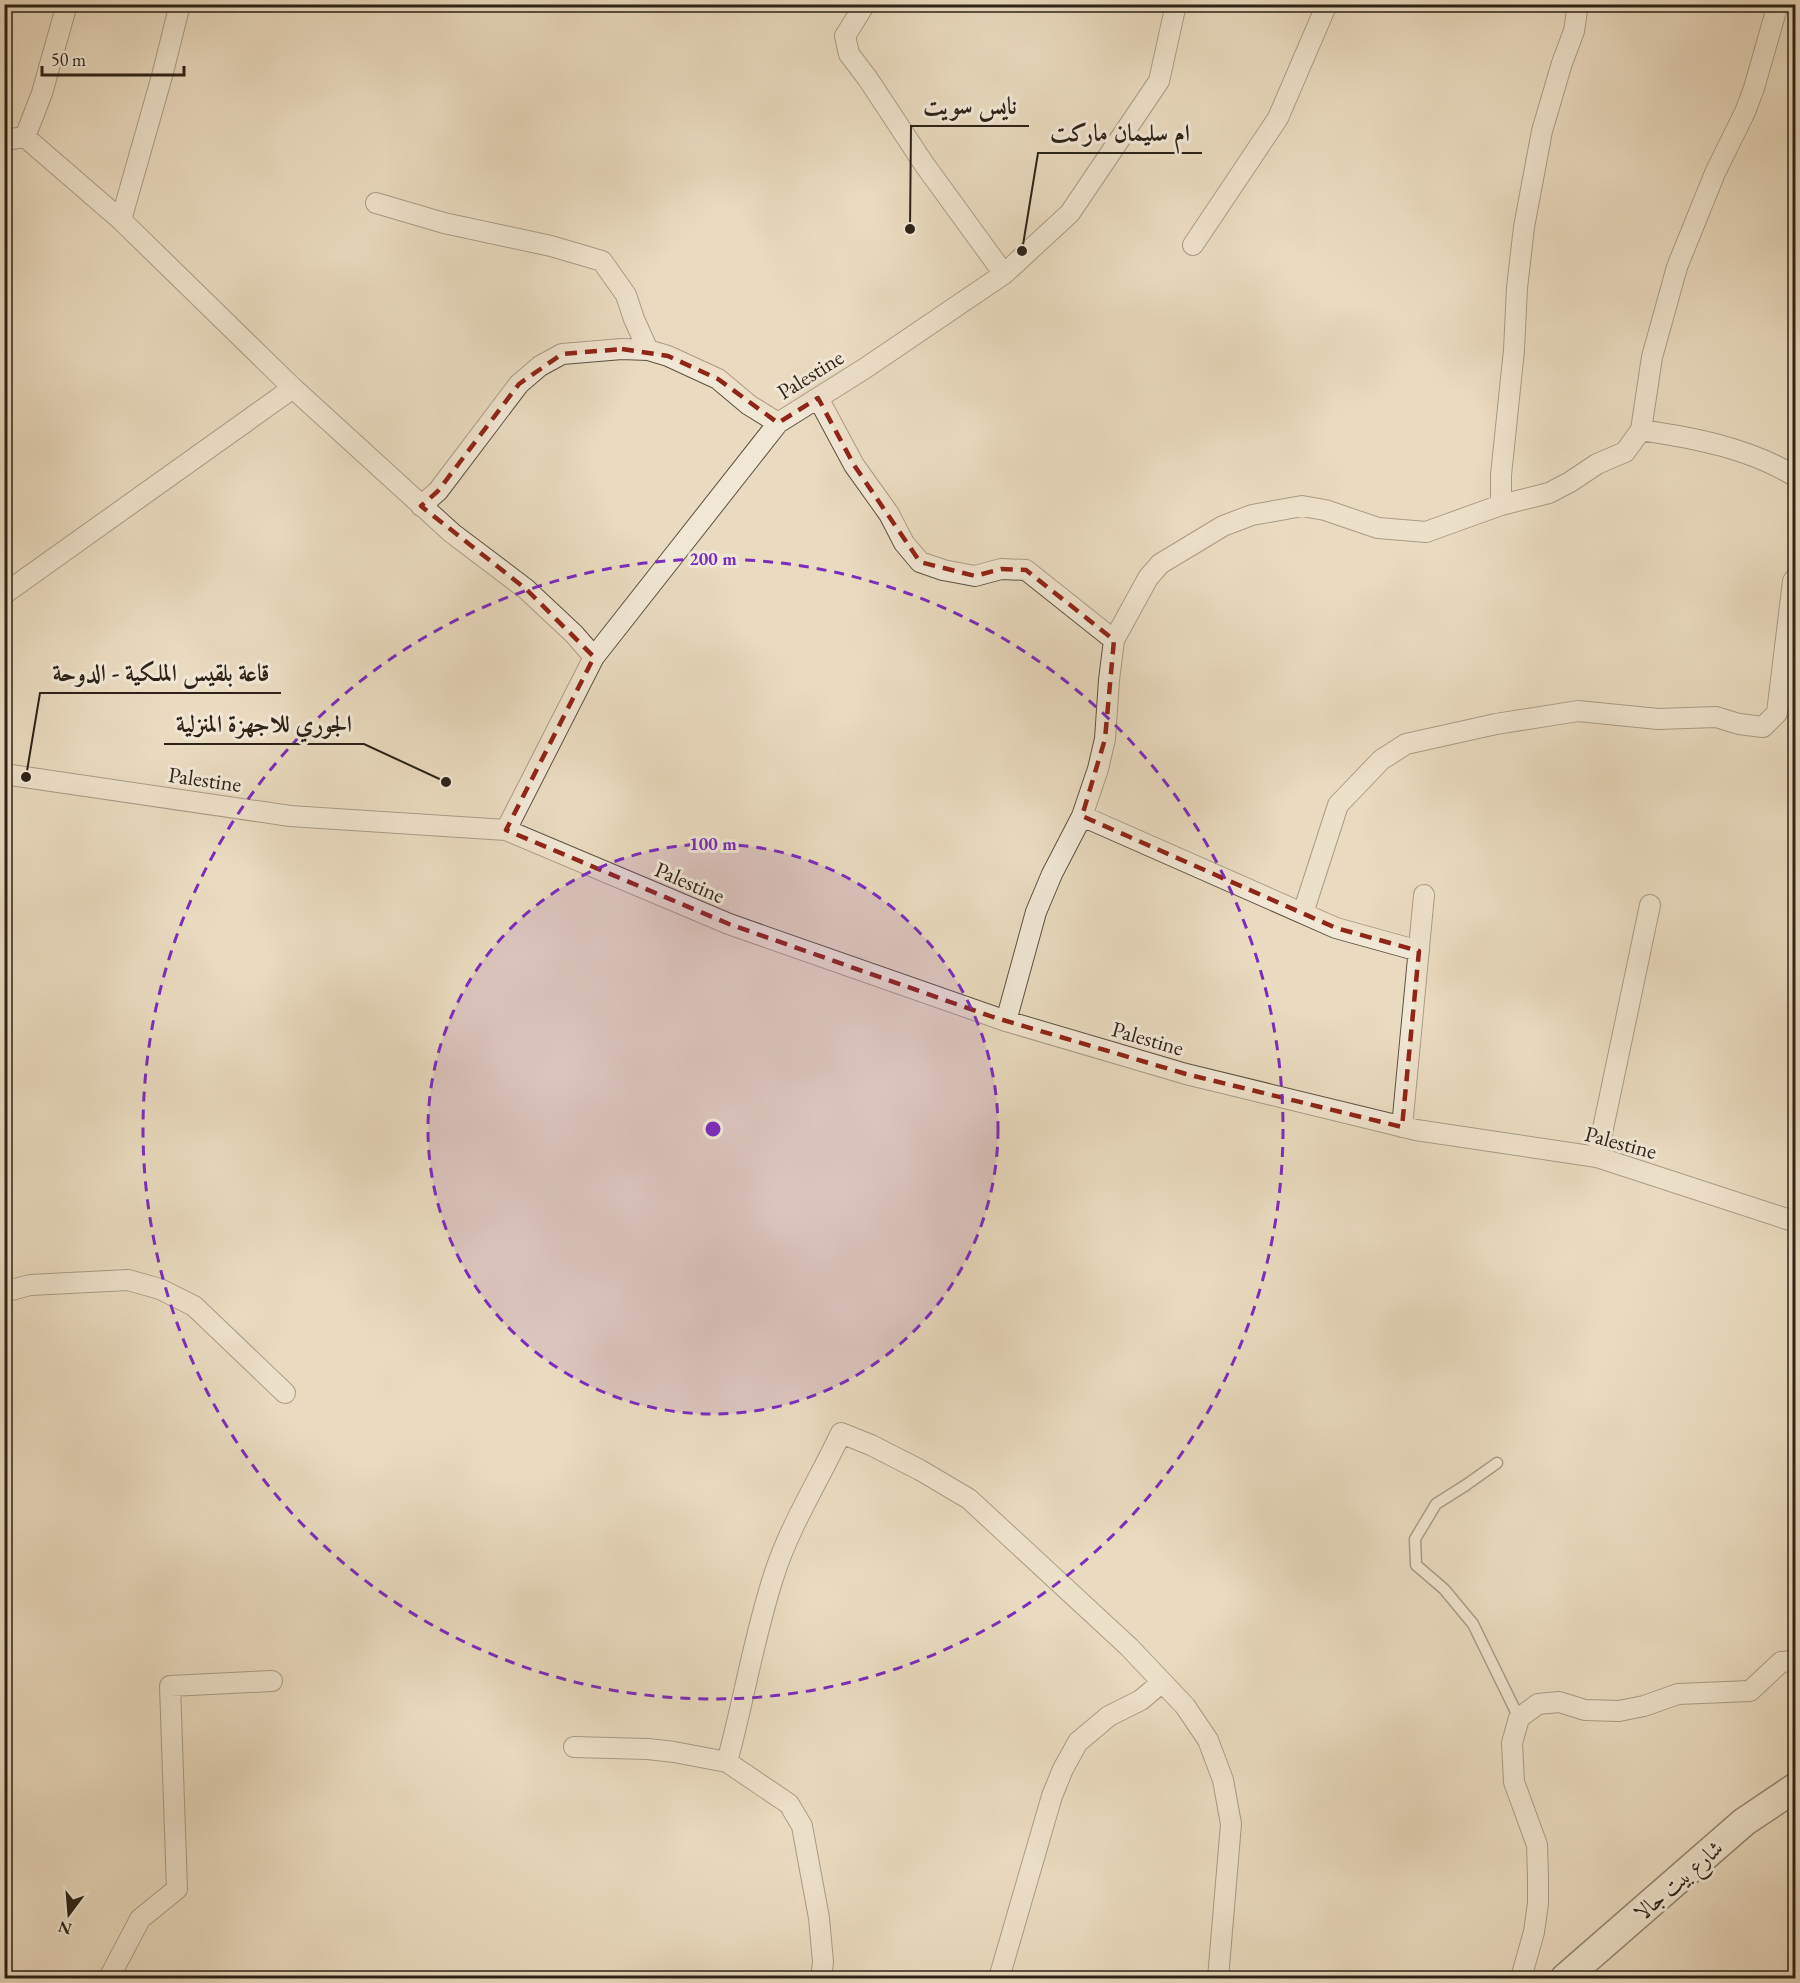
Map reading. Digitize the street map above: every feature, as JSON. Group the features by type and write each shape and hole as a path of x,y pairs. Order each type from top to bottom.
{"street":[{"path":"25,137 42,93 67,4"},
{"path":"121,220 180,4"},
{"path":"865,4 845,36 849,54 924,164 1004,274"},
{"name":"Palestine","path":"506,830 594,657 778,423 1004,274 1070,213 1159,81 1176,4"},
{"path":"1193,245 1278,118 1327,4"},
{"path":"1501,505 1502,464 1524,227 1542,131 1574,31 1578,4"},
{"path":"1006,1021 1036,912 1052,874 1082,816 1098,770 1105,739 1114,640 1148,578 1160,564 1222,526 1252,515 1302,506 1325,510 1378,528 1426,532 1501,505 1549,493 1597,464 1625,452 1641,430 1652,357 1677,267 1715,173 1745,112 1778,4"},
{"path":"4,140 25,137 121,220 293,388 421,506 481,556 526,589 574,634 594,657"},
{"path":"376,203 444,223 551,246 602,261 626,295 648,350"},
{"path":"421,506 438,491 519,384 540,366 562,354 622,349 648,350 668,356 718,380 749,405 778,423"},
{"path":"4,594 293,388"},
{"path":"818,398 854,465 889,514 904,543 920,562 943,570 975,576 1001,569 1026,570 1114,640"},
{"path":"1641,430 1750,455 1796,477"},
{"path":"1303,913 1338,805 1382,760 1406,744 1496,724 1578,711 1658,719 1716,717 1739,724 1763,727 1778,713 1793,581 1796,577"},
{"name":"Palestine","path":"4,774 290,816 506,830 729,924 1006,1021 1186,1074 1401,1127 1597,1157 1796,1222"},
{"path":"1082,816 1336,927 1419,951"},
{"path":"1401,1127 1424,895"},
{"path":"1597,1157 1650,905"},
{"path":"4,1292 30,1285 128,1280 160,1289 194,1306 285,1393"},
{"path":"727,1762 752,1651 775,1573 791,1533 841,1433 920,1470 969,1499 1129,1647 1185,1706 1208,1740 1223,1780 1231,1824 1218,1978"},
{"path":"1521,1978 1534,1932 1538,1903 1538,1876 1537,1845 1514,1782 1512,1743 1519,1718 1538,1704 1559,1702 1585,1710 1619,1711 1644,1706 1678,1694 1749,1691 1780,1662 1796,1661"},
{"path":"109,1978 140,1919 177,1889 170,1686 272,1681"},
{"path":"999,1978 1052,1796 1063,1769 1078,1742 1109,1716 1141,1700 1161,1683"},
{"path":"574,1747 648,1749 727,1762 789,1804 802,1826 819,1918 823,1962 821,1978"},
{"name":"شارع بيت جالا","path":"1565,1978 1743,1822 1796,1788"}],"lane":[{"path":"1497,1463 1436,1504 1415,1539 1416,1565 1444,1589 1473,1624 1519,1718"}],"highlighted area":[{"path":"622,349 668,356 718,379 778,423 818,398 854,465 920,562 975,576 1001,569 1026,570 1114,640 1105,739 1082,816 1336,928 1419,951 1402,1127 1186,1074 993,1017 729,924 506,830 594,657 526,589 421,506 438,491 519,384 562,354"}],"place":[{"name":"نايس سويت","path":"910,229"},
{"name":"ام سليمان ماركت","path":"1022,251"},
{"name":"قاعة بلقيس الملكية - الدوحة","path":"26,777"},
{"name":"الجوري للاجهزة المنزلية","path":"446,782"}]}
